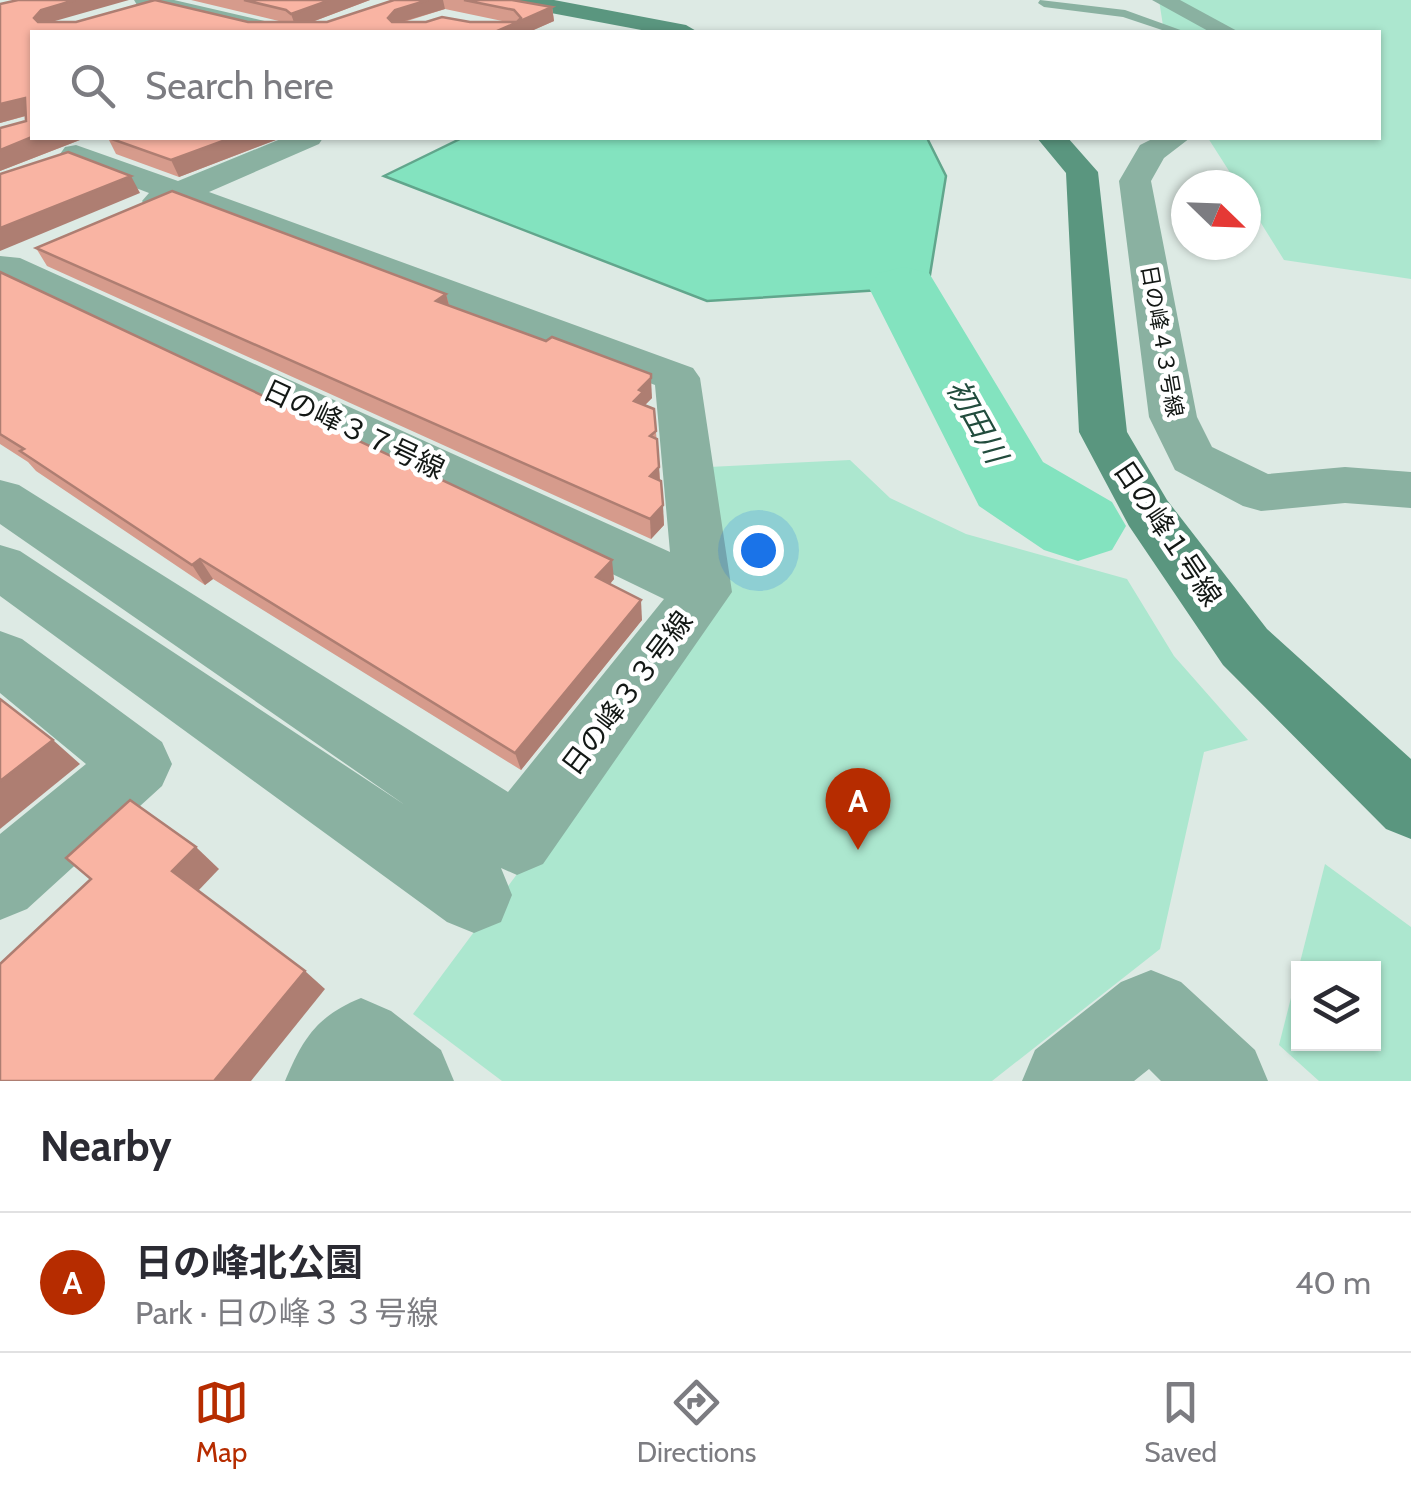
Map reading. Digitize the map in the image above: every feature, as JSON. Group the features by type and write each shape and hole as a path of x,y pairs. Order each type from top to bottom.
{"street":[{"path":"519,0 676,30"},
{"path":"1163,0 1223,30"},
{"path":"144,6 273,30"},
{"path":"211,30 290,6"},
{"path":"126,215 303,140"},
{"name":"日の峰１号線","path":"1054,140 1082,172 1103,432 1148,513 1245,646 1411,805"},
{"name":"日の峰４３号線","path":"1172,140 1151,152 1134,181 1173,417 1193,458 1261,493 1345,486 1411,490"},
{"name":"日の峰３３号線","path":"0,498 516,840 703,592 677,378 177,193 81,153"},
{"name":"日の峰３７号線","path":"16,262 703,592"},
{"path":"0,566 474,895"},
{"path":"0,657 138,764 0,882"},
{"path":"1066,1081 1150,1012 1224,1081"}],"lane":[{"path":"1046,0 1044,3 1126,14 1173,30"}],"shaded area":[{"path":"1159,0 1411,0 1411,279 1284,260 1261,223 1261,170 1228,170 1209,140 1381,140 1381,30 1164,30"},
{"path":"458,140 928,140 946,176 928,287 707,301 384,176"},
{"path":"850,460 890,498 966,534 1127,579 1174,656 1248,740 1204,752 1160,949 992,1081 502,1081 413,1014 726,593 709,467"},
{"path":"1325,864 1411,927 1411,1081 1319,1081 1279,1045 1291,998 1291,1051 1381,1051 1381,961 1301,961"}],"building":[{"path":"18,0 75,0 41,10 34,18 38,22 76,22 155,0 248,22 327,22 394,0 428,0 395,10 388,18 392,22 426,22 442,17 470,22 517,22 521,18 514,10 464,0 512,0 552,7 500,30 30,30 30,138 0,150 0,128 26,121 25,98 0,104 0,4"},
{"path":"244,0 330,0 291,14"},
{"path":"115,140 226,140 171,160"},
{"path":"68,152 131,176 0,228 0,174"},
{"path":"172,191 446,294 436,301 546,341 552,337 651,374 634,401 654,409 656,431 650,436 657,439 659,467 650,476 661,481 663,505 650,519 36,248"},
{"path":"0,272 612,560 596,577 641,600 515,753 200,559 192,565 0,434"},
{"path":"0,699 53,740 0,781"},
{"path":"130,800 196,847 172,871 305,971 214,1081 0,1081 0,964 91,879 66,858"}],"waterway":[{"name":"初田川","path":"904,288 1011,484 1078,526"}],"place":[{"name":"日の峰北公園","path":"858,850"}]}
